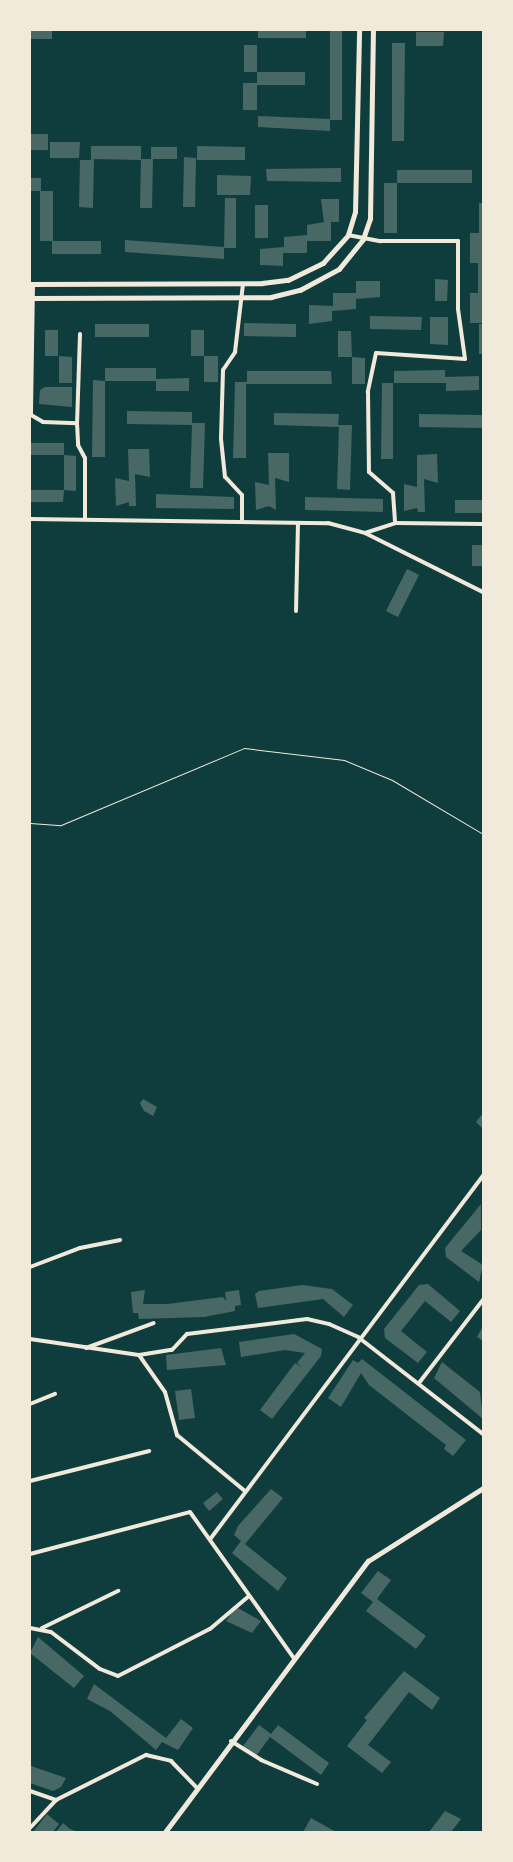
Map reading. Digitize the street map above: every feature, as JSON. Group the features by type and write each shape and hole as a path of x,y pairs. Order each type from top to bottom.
{"main road":[{"path":"165,1832 293,1657 368,1561 483,1488"}],"street":[{"path":"77,423 43,422 31,415 33,298 31,284 243,284 298,276 323,263 348,235 357,196 359,30"},
{"path":"33,298 240,298 279,296 310,286 339,269 363,239 371,206 373,30"},
{"path":"348,235 363,239 458,241 458,308 465,359 376,353 368,392 368,472 393,493 395,523"},
{"path":"242,522 242,495 224,477 221,438 223,370 235,352 243,284"},
{"path":"80,334 77,423 78,445 85,458 85,519"},
{"path":"30,518 328,523 366,533 483,592"},
{"path":"296,611 298,523"},
{"path":"366,533 395,523 483,524"},
{"path":"211,1538 358,1337 483,1176"},
{"path":"30,1267 80,1248 120,1240"},
{"path":"419,1383 483,1300"},
{"path":"30,1339 139,1355 172,1350 187,1334 307,1319 358,1337 483,1434"},
{"path":"84,1348 154,1323"},
{"path":"139,1355 165,1392 177,1436 245,1492"},
{"path":"30,1404 55,1394"},
{"path":"30,1481 149,1451"},
{"path":"30,1554 183,1511 190,1512 211,1538 293,1657"},
{"path":"30,1628 42,1628 118,1590"},
{"path":"42,1628 112,1676 125,1673 210,1629 250,1596"},
{"path":"232,1741 260,1760 318,1784"},
{"path":"30,1828 56,1800 146,1756 172,1761 197,1788"},
{"path":"30,1791 56,1800"}],"path":[{"path":"30,822 61,825 244,748 344,760 392,780 483,834"}],"building":[{"path":"30,30 52,30 52,39 30,39"},
{"path":"258,30 306,30 306,38 258,38"},
{"path":"330,30 342,30 342,120 330,120"},
{"path":"416,32 444,32 443,46 416,46"},
{"path":"392,43 405,43 404,141 392,141"},
{"path":"244,45 257,45 257,72 244,72"},
{"path":"257,72 305,72 305,85 257,85 257,110 243,110 243,83 257,83"},
{"path":"258,116 330,119 330,131 258,127"},
{"path":"30,134 48,134 48,150 30,150"},
{"path":"50,142 80,142 79,158 50,158"},
{"path":"91,146 141,146 141,160 94,159 93,208 79,207 80,160 91,160"},
{"path":"197,146 245,147 245,160 197,160"},
{"path":"151,147 177,147 177,159 151,159"},
{"path":"184,157 196,158 195,207 183,207"},
{"path":"141,159 153,159 152,208 140,208"},
{"path":"341,168 341,182 267,181 266,169"},
{"path":"397,170 472,170 472,183 397,183"},
{"path":"217,175 251,176 250,195 217,195"},
{"path":"30,178 41,178 41,191 30,191"},
{"path":"384,183 397,183 397,233 384,233"},
{"path":"40,191 53,191 53,241 40,241"},
{"path":"225,198 236,198 236,248 224,248"},
{"path":"321,199 339,199 339,222 331,222 331,241 307,241 307,253 283,253 283,266 260,265 260,249 284,247 284,237 307,235 307,225 324,222"},
{"path":"479,203 483,203 483,323 470,323 470,293 478,293 478,263 470,263 470,233 479,233"},
{"path":"255,205 268,205 268,238 255,238"},
{"path":"125,240 224,247 224,259 125,252"},
{"path":"52,241 101,241 101,254 52,254"},
{"path":"435,279 448,280 447,301 435,301"},
{"path":"356,281 380,281 380,297 356,299 356,309 332,311 332,321 309,324 309,305 333,306 333,293 356,293"},
{"path":"370,316 422,317 421,330 370,329"},
{"path":"430,317 448,317 448,345 430,344"},
{"path":"244,323 296,324 296,337 244,336"},
{"path":"95,324 149,324 149,337 95,337"},
{"path":"479,324 483,324 483,354 479,354"},
{"path":"45,330 58,330 58,356 45,356"},
{"path":"191,330 204,330 204,356 191,356"},
{"path":"338,331 351,331 352,357 338,357"},
{"path":"59,356 72,357 72,383 59,383"},
{"path":"204,356 218,356 218,382 204,382"},
{"path":"352,357 365,358 365,384 352,384"},
{"path":"105,368 156,368 156,379 189,378 189,391 156,391 156,381 105,381"},
{"path":"445,370 445,377 479,376 479,390 446,391 446,383 394,383 394,371"},
{"path":"247,371 331,371 332,384 246,384 246,458 233,458 235,382 247,382"},
{"path":"93,380 105,381 105,457 92,457"},
{"path":"382,383 393,383 393,459 381,459"},
{"path":"45,387 72,387 72,407 39,404 40,390"},
{"path":"127,411 192,412 192,423 205,423 203,488 190,488 192,425 127,424"},
{"path":"274,413 339,414 338,425 352,425 350,490 337,489 339,427 274,425"},
{"path":"419,414 483,415 483,428 419,427"},
{"path":"30,443 64,443 64,455 30,455"},
{"path":"128,449 149,449 150,477 135,474 136,506 129,506 129,502 116,506 115,478 129,481"},
{"path":"268,453 289,453 289,482 275,478 276,510 269,506 256,510 255,482 269,485"},
{"path":"437,454 438,483 424,479 425,512 418,512 417,508 404,511 404,484 417,487 417,455"},
{"path":"64,455 76,456 76,491 64,490"},
{"path":"30,490 64,490 63,502 30,502"},
{"path":"156,494 234,497 234,509 156,508"},
{"path":"305,497 383,499 383,512 305,510"},
{"path":"455,500 483,500 483,513 455,513"},
{"path":"472,545 483,545 483,566 472,566"},
{"path":"407,569 419,575 398,617 386,611"},
{"path":"143,1099 157,1107 153,1116 144,1111 140,1103"},
{"path":"483,1113 483,1129 476,1122"},
{"path":"481,1204 481,1230 461,1251 483,1265 479,1282 446,1257 445,1248"},
{"path":"428,1284 460,1311 451,1322 425,1301 401,1331 427,1352 418,1363 385,1338 384,1329 419,1285"},
{"path":"302,1285 332,1289 353,1305 344,1317 323,1299 258,1308 255,1294 259,1291"},
{"path":"145,1290 143,1304 167,1304 223,1297 226,1301 225,1292 239,1290 241,1305 235,1306 235,1311 204,1317 139,1319 138,1313 133,1313 131,1292"},
{"path":"483,1326 483,1341 477,1337"},
{"path":"294,1334 322,1349 321,1356 272,1419 260,1410 295,1363 303,1368 297,1363 305,1353 285,1350 241,1357 239,1342"},
{"path":"221,1348 226,1365 167,1370 166,1355"},
{"path":"362,1359 466,1440 453,1456 444,1449 446,1445 369,1385 361,1373 341,1407 328,1398 353,1360 358,1363"},
{"path":"442,1362 480,1392 483,1419 434,1378"},
{"path":"191,1389 195,1418 179,1420 175,1391"},
{"path":"271,1489 283,1498 245,1544 287,1578 278,1591 232,1553 241,1541 234,1535 238,1526"},
{"path":"217,1492 223,1499 209,1511 203,1503"},
{"path":"378,1571 391,1580 377,1599 426,1636 416,1649 366,1611 373,1602 361,1593"},
{"path":"236,1607 261,1621 252,1633 226,1621"},
{"path":"38,1637 84,1676 74,1688 30,1653"},
{"path":"404,1671 440,1698 432,1710 409,1692 368,1745 391,1762 382,1773 347,1746 367,1720 364,1718"},
{"path":"94,1684 166,1738 181,1719 193,1728 178,1750 162,1742 156,1750 110,1711 87,1699"},
{"path":"259,1725 271,1734 278,1725 329,1763 321,1775 270,1737 256,1756 243,1746"},
{"path":"31,1766 66,1778 61,1787 53,1791 30,1783"},
{"path":"445,1811 461,1819 451,1832 429,1832"},
{"path":"47,1814 59,1824 53,1832 33,1832"},
{"path":"311,1818 336,1832 303,1832"},
{"path":"63,1823 70,1829 78,1832 56,1832"}]}
